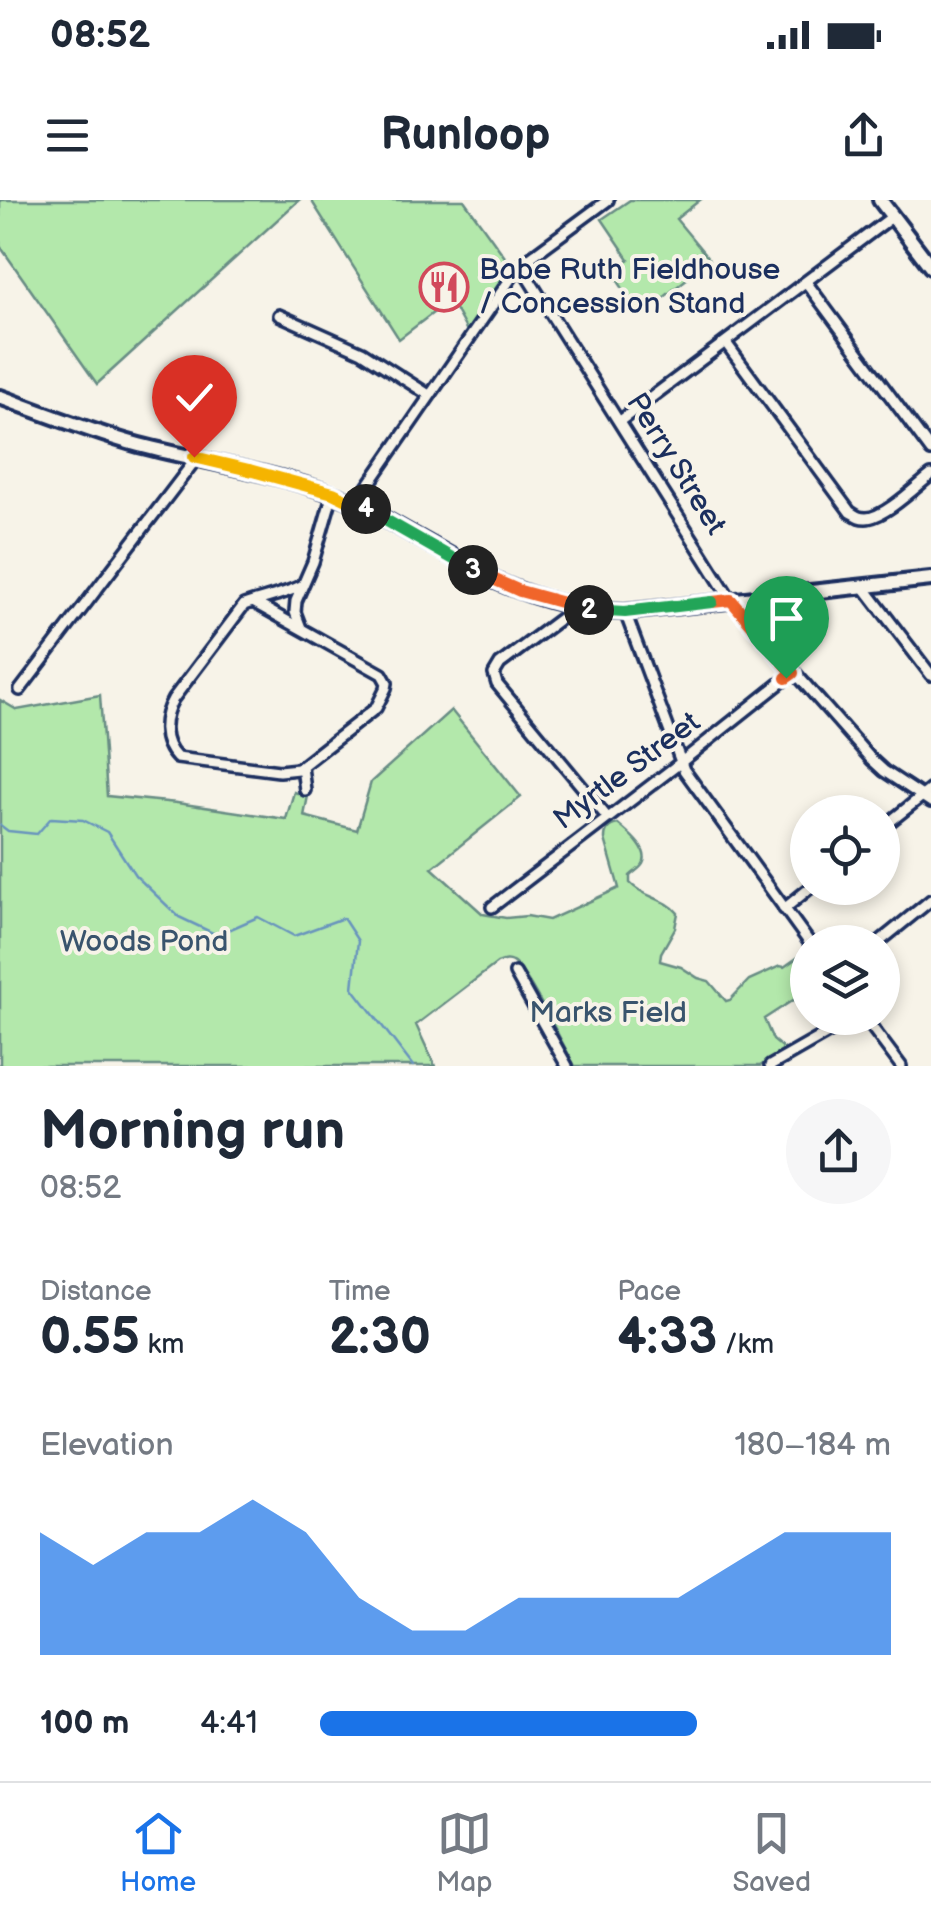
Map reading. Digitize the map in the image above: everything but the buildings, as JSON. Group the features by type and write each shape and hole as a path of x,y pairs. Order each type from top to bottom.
{"street":[{"path":"356,504 520,265 608,200"},
{"path":"880,200 931,267"},
{"path":"620,421 893,216"},
{"name":"Perry Street","path":"520,265 731,600 871,759 928,796"},
{"path":"806,282 931,450"},
{"path":"279,315 362,352 429,395"},
{"path":"726,343 856,516 879,515 931,475"},
{"path":"0,397 142,446 333,493 496,581 594,611 625,612 931,580"},
{"path":"20,690 194,457"},
{"path":"302,630 296,601 333,493"},
{"path":"253,602 382,674 386,688 376,708 302,767 279,772 177,758 168,748 166,716 173,698 240,609 253,602 301,586"},
{"path":"863,586 931,674"},
{"path":"576,607 500,664 494,674 608,817"},
{"path":"625,612 680,763 796,925"},
{"name":"Myrtle Street","path":"492,907 793,673"},
{"path":"302,767 305,790"},
{"path":"900,815 928,796"},
{"path":"899,925 931,900"},
{"path":"784,908 790,903"},
{"path":"515,973 565,1063 551,1066"},
{"path":"770,1066 824,1035"},
{"path":"878,1035 901,1066"}],"green space":[{"path":"0,200 299,200 97,384 0,246"},
{"path":"311,200 464,200 512,267 467,331 450,300 399,339"},
{"path":"630,200 700,200 676,219 710,260 641,316 612,272 629,259 602,219"},
{"name":"Woods Pond","path":"100,695 107,796 286,819 294,792 308,796 304,816 357,830 371,782 451,710 521,797 432,868 483,914 549,920 619,888 605,839 608,829 618,824 644,853 643,864 630,876 630,883 678,913 660,961 709,981 726,1001 749,980 790,963 790,1002 764,1019 773,1040 785,1050 760,1066 575,1066 527,979 506,960 416,1025 435,1066 0,1066 0,700 17,710"}],"waterway":[{"path":"0,825 8,831 37,834 51,818 83,820 107,832 135,875 179,917 217,935 258,917 294,936 343,918 358,941 353,988 413,1066"}],"place":[{"name":"Babe Ruth Fieldhouse / Concession Stand","path":"444,287"}],"route":[{"path":"194,457 333,493 474,570 556,602 594,611 625,612 731,600 793,673 786,678"}],"park label":[{"name":"Marks Field","path":"608,1013"}]}
